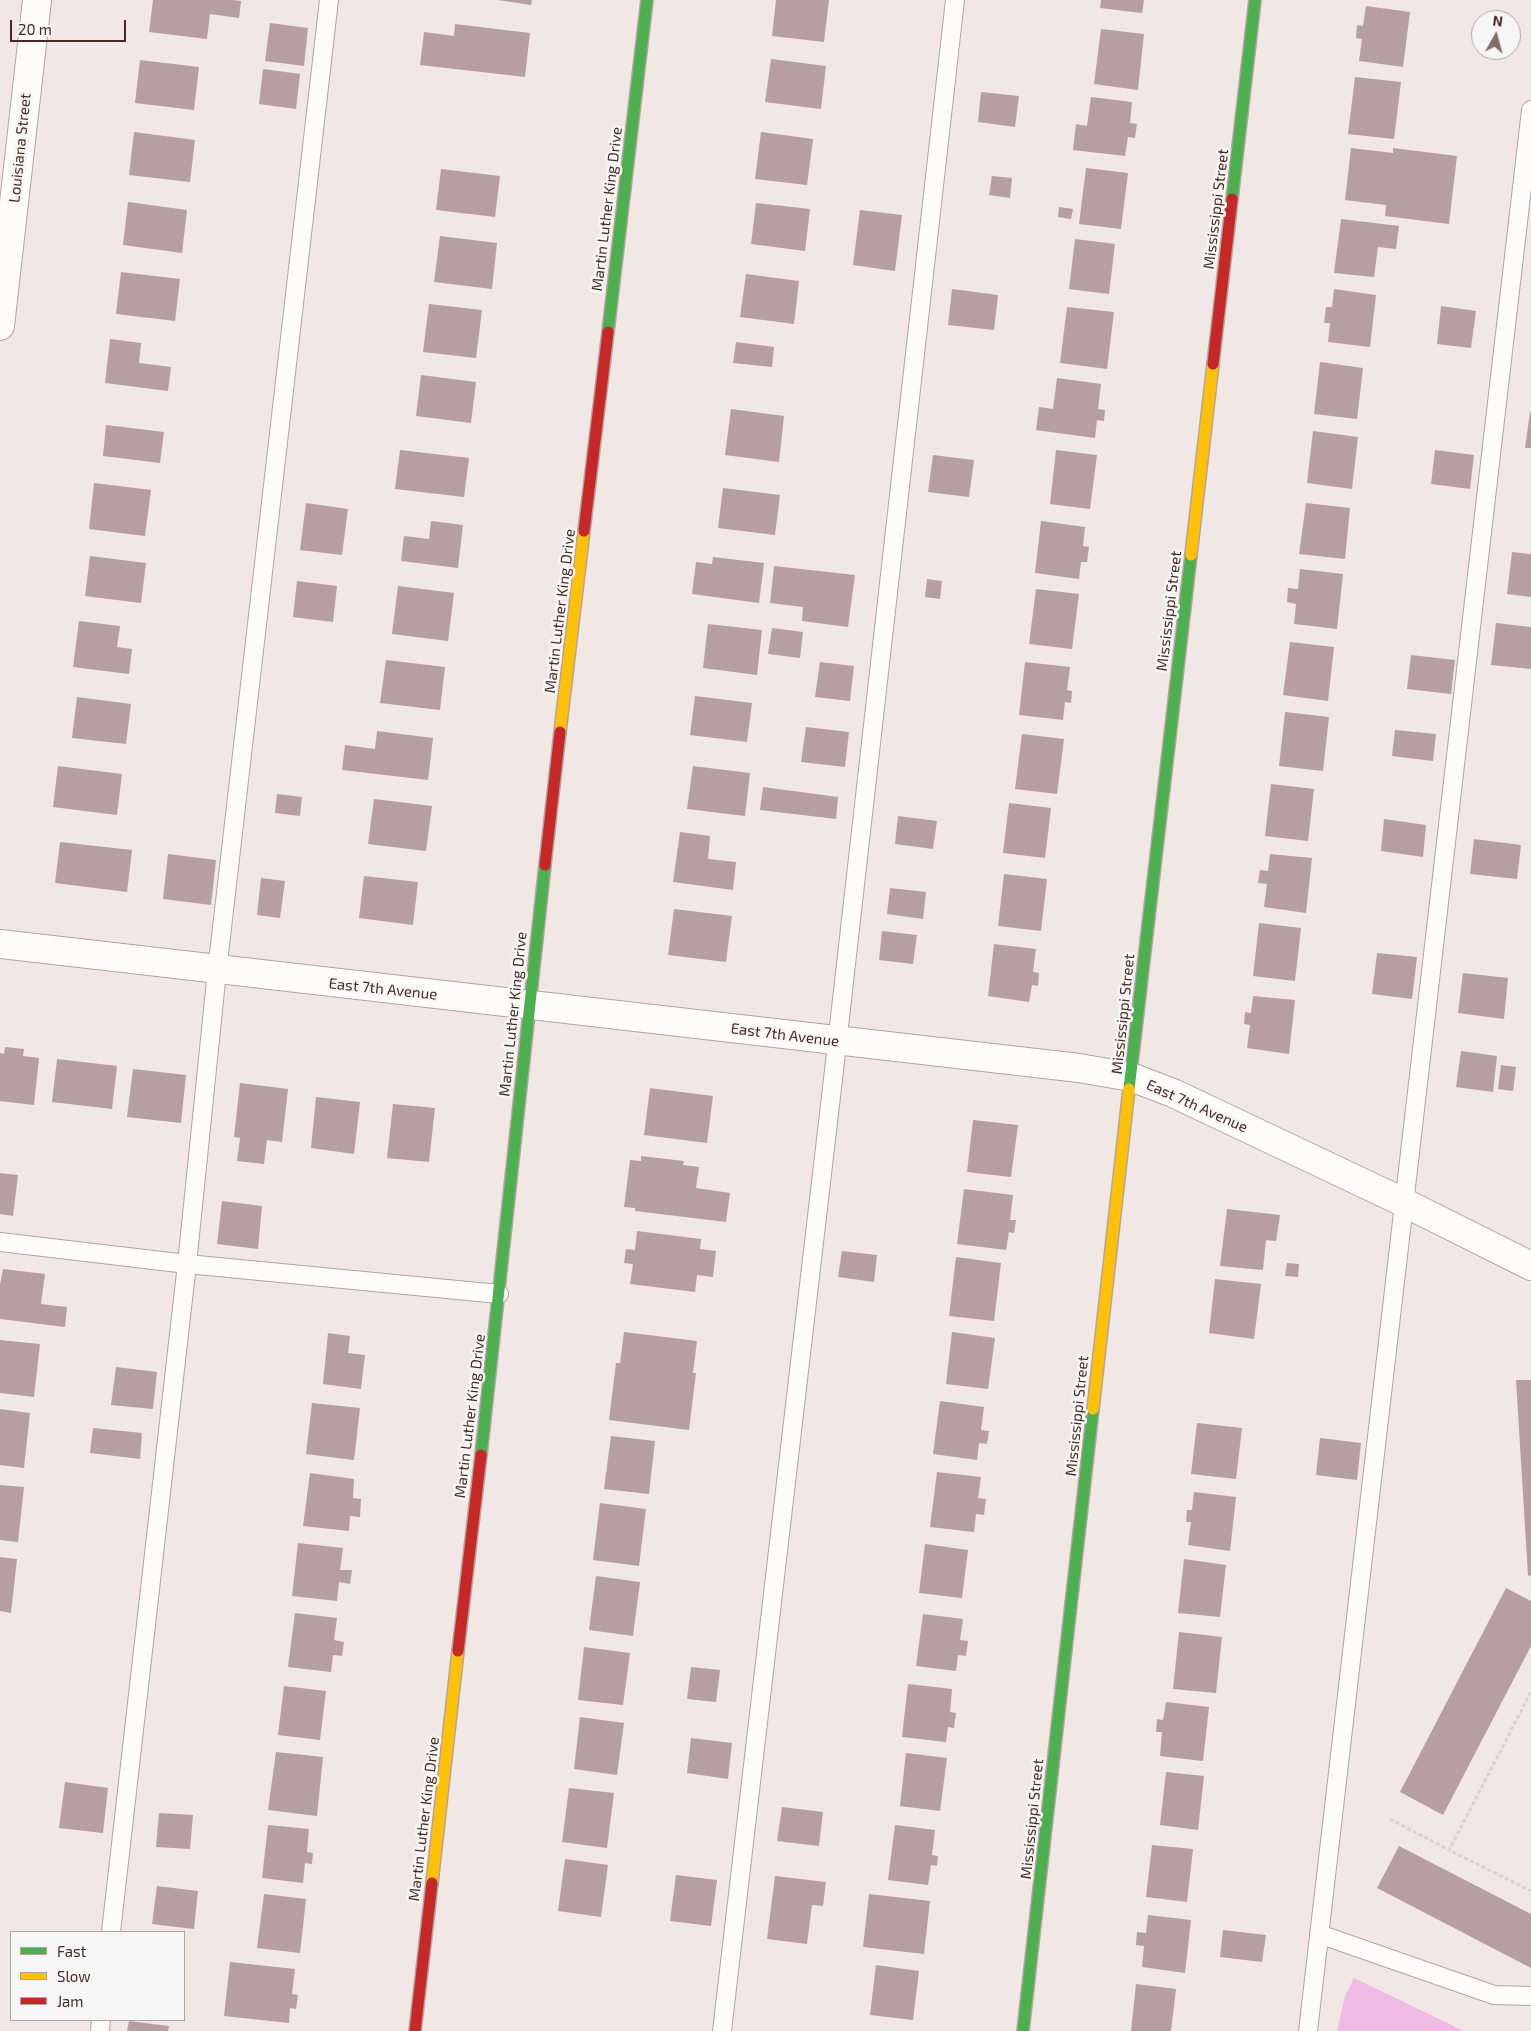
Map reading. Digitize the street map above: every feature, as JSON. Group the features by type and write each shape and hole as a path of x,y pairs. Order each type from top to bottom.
{"street":[{"name":"Louisiana Street","path":"0,326 37,0"},
{"name":"Martin Luther King Drive","path":"415,2031 499,1294 528,1005 647,0"},
{"name":"Mississippi Street","path":"1023,2031 1255,0"},
{"name":"East 7th Avenue","path":"0,944 217,971 1079,1068 1131,1077 1173,1093 1403,1202 1531,1266"}],"lane":[{"path":"111,1931 187,1264 217,971 329,0"},
{"path":"722,2031 838,1040 954,0"},
{"path":"1308,2031 1531,110"},
{"path":"0,1242 187,1264 499,1294"},
{"path":"1319,1934 1494,1995 1531,1996"}],"path":[{"path":"1450,1850 1531,1692"},
{"path":"1390,1819 1531,1891"}],"shaded area":[{"path":"1354,1978 1464,2031 1337,2031 1345,1996"}],"building":[{"path":"153,0 241,1 239,18 210,14 207,39 149,32"},
{"path":"498,0 532,0 531,5"},
{"path":"776,0 829,0 824,42 772,36"},
{"path":"1101,0 1144,0 1142,13 1100,8"},
{"path":"1366,6 1410,12 1403,67 1359,61 1362,39 1356,38 1357,25 1363,26"},
{"path":"270,23 308,28 304,66 265,61"},
{"path":"455,24 530,33 525,77 420,65 424,32 454,36"},
{"path":"1101,29 1144,34 1138,90 1094,84"},
{"path":"771,59 826,66 821,109 765,102"},
{"path":"140,60 199,67 194,110 135,103"},
{"path":"263,69 300,74 296,109 259,104"},
{"path":"1355,77 1401,82 1394,139 1348,134"},
{"path":"981,92 1019,96 1015,127 978,122"},
{"path":"1091,97 1132,102 1130,123 1137,124 1135,138 1128,137 1125,156 1073,150 1076,124 1087,126"},
{"path":"134,132 195,140 190,182 129,175"},
{"path":"761,132 813,139 807,185 755,179"},
{"path":"1351,148 1393,153 1393,148 1457,156 1449,224 1385,216 1386,205 1345,200"},
{"path":"1086,168 1128,173 1121,229 1079,224"},
{"path":"441,169 500,176 495,217 436,210"},
{"path":"992,176 1012,178 1010,198 989,195"},
{"path":"128,202 187,210 182,253 123,245"},
{"path":"756,203 810,209 805,251 751,244"},
{"path":"1059,207 1073,209 1071,219 1058,217"},
{"path":"860,210 902,215 895,271 853,265"},
{"path":"1341,219 1399,226 1396,249 1378,247 1374,277 1334,273"},
{"path":"440,236 497,243 492,289 434,282"},
{"path":"1075,239 1115,244 1109,294 1069,289"},
{"path":"121,272 180,279 175,321 116,314"},
{"path":"746,274 799,281 794,324 740,317"},
{"path":"952,289 998,295 994,330 948,325"},
{"path":"1334,289 1376,295 1370,347 1328,342 1330,323 1324,323 1326,307 1332,307"},
{"path":"429,304 482,310 476,358 423,352"},
{"path":"1441,306 1476,311 1471,348 1437,344"},
{"path":"1067,307 1114,312 1107,369 1060,363"},
{"path":"110,339 141,343 139,363 171,367 168,391 105,383"},
{"path":"736,342 774,347 772,367 733,363"},
{"path":"1320,362 1363,368 1357,419 1314,414"},
{"path":"421,375 476,382 471,423 416,416"},
{"path":"1057,378 1101,384 1098,409 1105,410 1104,421 1097,420 1095,438 1036,430 1039,407 1053,409"},
{"path":"731,409 784,416 779,462 725,455"},
{"path":"1530,412 1531,448 1525,448"},
{"path":"106,425 164,432 160,463 103,456"},
{"path":"1313,431 1358,437 1352,489 1307,483"},
{"path":"400,450 469,458 464,497 395,489"},
{"path":"1056,450 1097,455 1090,509 1050,504"},
{"path":"1435,450 1474,455 1470,489 1431,484"},
{"path":"933,455 974,460 969,497 928,492"},
{"path":"94,483 151,490 145,536 89,529"},
{"path":"723,488 780,495 775,535 718,528"},
{"path":"306,503 348,509 342,555 300,550"},
{"path":"1306,503 1350,508 1345,559 1299,554"},
{"path":"431,521 463,525 458,568 401,561 404,536 429,539"},
{"path":"1041,521 1085,527 1083,546 1089,547 1087,562 1081,562 1079,579 1035,573"},
{"path":"1512,552 1531,554 1531,597 1507,594"},
{"path":"90,556 146,563 141,603 85,596"},
{"path":"713,557 764,563 759,603 692,594 696,562 712,564"},
{"path":"774,566 855,575 848,627 802,621 803,607 770,603"},
{"path":"1300,569 1343,574 1337,629 1294,624 1296,604 1287,602 1288,588 1298,589"},
{"path":"927,579 942,581 940,599 925,597"},
{"path":"297,581 337,586 333,622 293,617"},
{"path":"398,586 454,593 448,641 392,634"},
{"path":"1036,589 1079,594 1072,649 1029,644"},
{"path":"79,621 120,626 117,647 132,649 129,674 73,667"},
{"path":"1496,623 1531,627 1531,669 1491,665"},
{"path":"708,624 762,630 757,675 703,668"},
{"path":"772,628 803,632 800,658 768,654"},
{"path":"1290,642 1334,647 1328,701 1283,695"},
{"path":"1411,655 1455,660 1451,694 1407,689"},
{"path":"386,660 445,667 440,710 380,703"},
{"path":"820,662 854,666 850,701 815,697"},
{"path":"1025,662 1070,667 1067,690 1072,691 1071,703 1065,702 1063,720 1019,715"},
{"path":"695,696 752,703 747,742 690,735"},
{"path":"77,697 131,704 126,744 72,738"},
{"path":"1285,712 1329,717 1323,771 1279,766"},
{"path":"806,727 849,732 845,767 801,762"},
{"path":"1395,730 1436,734 1433,761 1392,756"},
{"path":"377,731 433,738 428,780 342,770 345,745 375,749"},
{"path":"1022,734 1064,739 1057,794 1015,789"},
{"path":"58,766 122,774 117,815 53,807"},
{"path":"693,766 750,773 745,816 687,809"},
{"path":"1271,784 1314,789 1308,841 1265,836"},
{"path":"763,787 838,797 836,819 760,810"},
{"path":"277,794 302,797 300,816 275,813"},
{"path":"374,799 432,806 426,851 368,844"},
{"path":"1009,803 1051,808 1045,858 1003,853"},
{"path":"898,816 937,821 933,849 895,844"},
{"path":"1384,819 1426,825 1423,857 1381,851"},
{"path":"680,832 710,836 708,859 736,862 733,890 673,882"},
{"path":"1474,839 1521,845 1517,879 1470,874"},
{"path":"60,842 132,850 127,892 55,883"},
{"path":"168,854 216,860 211,905 163,899"},
{"path":"1270,854 1312,858 1306,913 1264,907 1267,884 1258,883 1260,870 1268,871"},
{"path":"1004,874 1047,879 1041,931 998,926"},
{"path":"364,876 418,882 413,925 359,918"},
{"path":"261,878 285,881 280,918 257,915"},
{"path":"890,888 926,892 923,919 887,914"},
{"path":"674,909 732,916 726,962 668,955"},
{"path":"1259,923 1301,928 1295,981 1253,976"},
{"path":"882,931 917,935 913,964 879,960"},
{"path":"994,944 1036,949 1033,972 1039,973 1038,986 1032,985 1029,1002 988,996"},
{"path":"1377,953 1417,957 1412,999 1372,994"},
{"path":"1463,973 1508,978 1504,1019 1458,1013"},
{"path":"1253,996 1295,1000 1289,1054 1247,1048 1250,1025 1244,1024 1245,1012 1251,1013"},
{"path":"5,1047 24,1049 23,1056 39,1058 34,1105 0,1101 0,1053 4,1054"},
{"path":"1461,1051 1497,1056 1493,1092 1456,1087"},
{"path":"57,1059 117,1066 112,1109 52,1102"},
{"path":"1501,1065 1516,1067 1513,1091 1498,1089"},
{"path":"133,1069 186,1075 181,1123 127,1117"},
{"path":"240,1083 288,1089 282,1142 267,1140 264,1164 237,1161 240,1138 234,1137"},
{"path":"650,1088 713,1096 707,1143 644,1135"},
{"path":"316,1097 360,1102 354,1154 311,1148"},
{"path":"393,1104 435,1108 429,1162 387,1158"},
{"path":"973,1120 1018,1125 1011,1177 967,1172"},
{"path":"641,1156 684,1161 683,1165 699,1167 696,1188 730,1193 726,1222 635,1211 635,1208 624,1207 630,1160 641,1161"},
{"path":"0,1173 18,1175 13,1216 0,1214"},
{"path":"964,1189 1013,1195 1010,1220 1016,1220 1014,1233 1009,1232 1006,1250 957,1244"},
{"path":"222,1201 262,1206 258,1249 217,1244"},
{"path":"1227,1209 1280,1215 1276,1241 1266,1240 1263,1270 1220,1266"},
{"path":"637,1231 701,1239 700,1249 716,1251 713,1277 697,1275 695,1292 630,1284 633,1264 624,1263 626,1249 635,1250"},
{"path":"842,1251 877,1255 874,1282 838,1277"},
{"path":"956,1257 1001,1263 994,1321 949,1316"},
{"path":"1287,1263 1299,1264 1298,1277 1285,1276"},
{"path":"3,1269 45,1274 41,1304 67,1307 65,1327 0,1319 0,1285"},
{"path":"1215,1279 1261,1284 1254,1339 1209,1333"},
{"path":"624,1332 697,1341 693,1373 696,1373 689,1430 609,1420 616,1363 620,1363"},
{"path":"952,1332 995,1338 988,1389 946,1384"},
{"path":"328,1333 350,1336 348,1353 365,1355 361,1389 323,1384"},
{"path":"0,1340 40,1344 34,1397 0,1393"},
{"path":"116,1367 157,1372 153,1409 111,1405"},
{"path":"1516,1380 1531,1380 1531,1575 1528,1576"},
{"path":"940,1401 984,1407 981,1430 989,1431 987,1444 979,1443 977,1460 933,1454"},
{"path":"312,1403 360,1408 354,1460 306,1454"},
{"path":"0,1409 30,1413 24,1468 0,1465"},
{"path":"1197,1423 1242,1428 1236,1479 1191,1474"},
{"path":"93,1428 142,1433 140,1459 90,1453"},
{"path":"611,1436 655,1441 649,1494 604,1489"},
{"path":"1320,1438 1361,1443 1357,1480 1316,1475"},
{"path":"937,1472 981,1477 978,1498 986,1499 984,1515 976,1514 974,1532 930,1527"},
{"path":"310,1473 354,1479 353,1498 361,1499 360,1517 350,1516 349,1531 303,1526"},
{"path":"0,1485 24,1487 18,1542 0,1540"},
{"path":"1194,1492 1236,1497 1230,1551 1188,1545 1191,1522 1186,1522 1187,1510 1192,1510"},
{"path":"600,1503 646,1509 639,1566 593,1560"},
{"path":"298,1543 343,1548 340,1570 352,1570 350,1584 339,1582 337,1601 292,1596"},
{"path":"925,1544 968,1550 962,1598 919,1593"},
{"path":"0,1557 17,1559 11,1613 0,1611"},
{"path":"1184,1559 1226,1565 1220,1617 1178,1613"},
{"path":"596,1576 640,1582 633,1636 589,1630"},
{"path":"1506,1588 1531,1601 1531,1646 1443,1815 1400,1792"},
{"path":"295,1613 337,1618 334,1640 344,1642 342,1656 333,1655 331,1672 288,1667"},
{"path":"923,1614 963,1619 960,1640 968,1641 966,1656 958,1655 956,1671 916,1666"},
{"path":"1179,1632 1222,1637 1216,1693 1173,1689"},
{"path":"584,1647 630,1653 623,1705 578,1700"},
{"path":"691,1667 720,1670 716,1702 687,1699"},
{"path":"908,1684 952,1689 950,1712 956,1713 954,1728 948,1727 946,1742 902,1737"},
{"path":"284,1686 326,1691 320,1740 278,1735"},
{"path":"1166,1702 1209,1707 1203,1761 1160,1756 1162,1732 1156,1732 1157,1719 1163,1720"},
{"path":"580,1717 624,1723 617,1775 574,1769"},
{"path":"691,1738 732,1743 728,1779 687,1773"},
{"path":"276,1752 323,1757 317,1816 268,1810"},
{"path":"906,1753 947,1758 940,1811 900,1806"},
{"path":"1166,1772 1204,1776 1198,1830 1160,1825"},
{"path":"65,1782 108,1788 103,1833 59,1828"},
{"path":"569,1788 614,1793 607,1848 562,1842"},
{"path":"782,1807 823,1812 819,1846 777,1841"},
{"path":"159,1813 193,1815 190,1849 156,1847"},
{"path":"268,1825 309,1829 307,1852 313,1853 312,1864 305,1863 303,1883 262,1878"},
{"path":"895,1825 935,1830 932,1855 938,1856 937,1866 931,1865 928,1885 888,1880"},
{"path":"1152,1845 1193,1849 1187,1902 1146,1897"},
{"path":"1399,1846 1531,1914 1531,1968 1377,1888"},
{"path":"565,1859 608,1865 601,1917 558,1911"},
{"path":"676,1875 717,1880 711,1926 670,1921"},
{"path":"775,1876 826,1882 823,1906 812,1905 807,1944 767,1939"},
{"path":"157,1886 198,1891 194,1929 152,1924"},
{"path":"264,1894 306,1899 300,1953 257,1948"},
{"path":"869,1894 930,1901 924,1954 863,1947"},
{"path":"1148,1915 1191,1920 1185,1973 1142,1967 1144,1946 1136,1945 1137,1932 1146,1933"},
{"path":"1223,1930 1266,1935 1262,1962 1220,1957"},
{"path":"230,1962 295,1969 292,1994 298,1995 296,2009 290,2008 289,2023 224,2016"},
{"path":"876,1965 919,1971 913,2020 870,2015"},
{"path":"1136,1984 1176,1989 1171,2031 1131,2031"},
{"path":"129,2021 169,2026 168,2031 127,2031"}],"traffic: fast":[{"path":"608,332 647,0"},
{"path":"1232,199 1255,0"},
{"path":"1129,1089 1191,555"},
{"path":"481,1455 545,865"},
{"path":"1023,2031 1093,1409"}],"traffic: slow":[{"path":"1191,555 1213,364"},
{"path":"560,732 584,531"},
{"path":"1093,1409 1129,1089"},
{"path":"432,1883 458,1651"}],"traffic: jam":[{"path":"1213,364 1232,199"},
{"path":"584,531 608,332"},
{"path":"545,865 560,732"},
{"path":"458,1651 481,1455"},
{"path":"415,2031 432,1883"}]}
